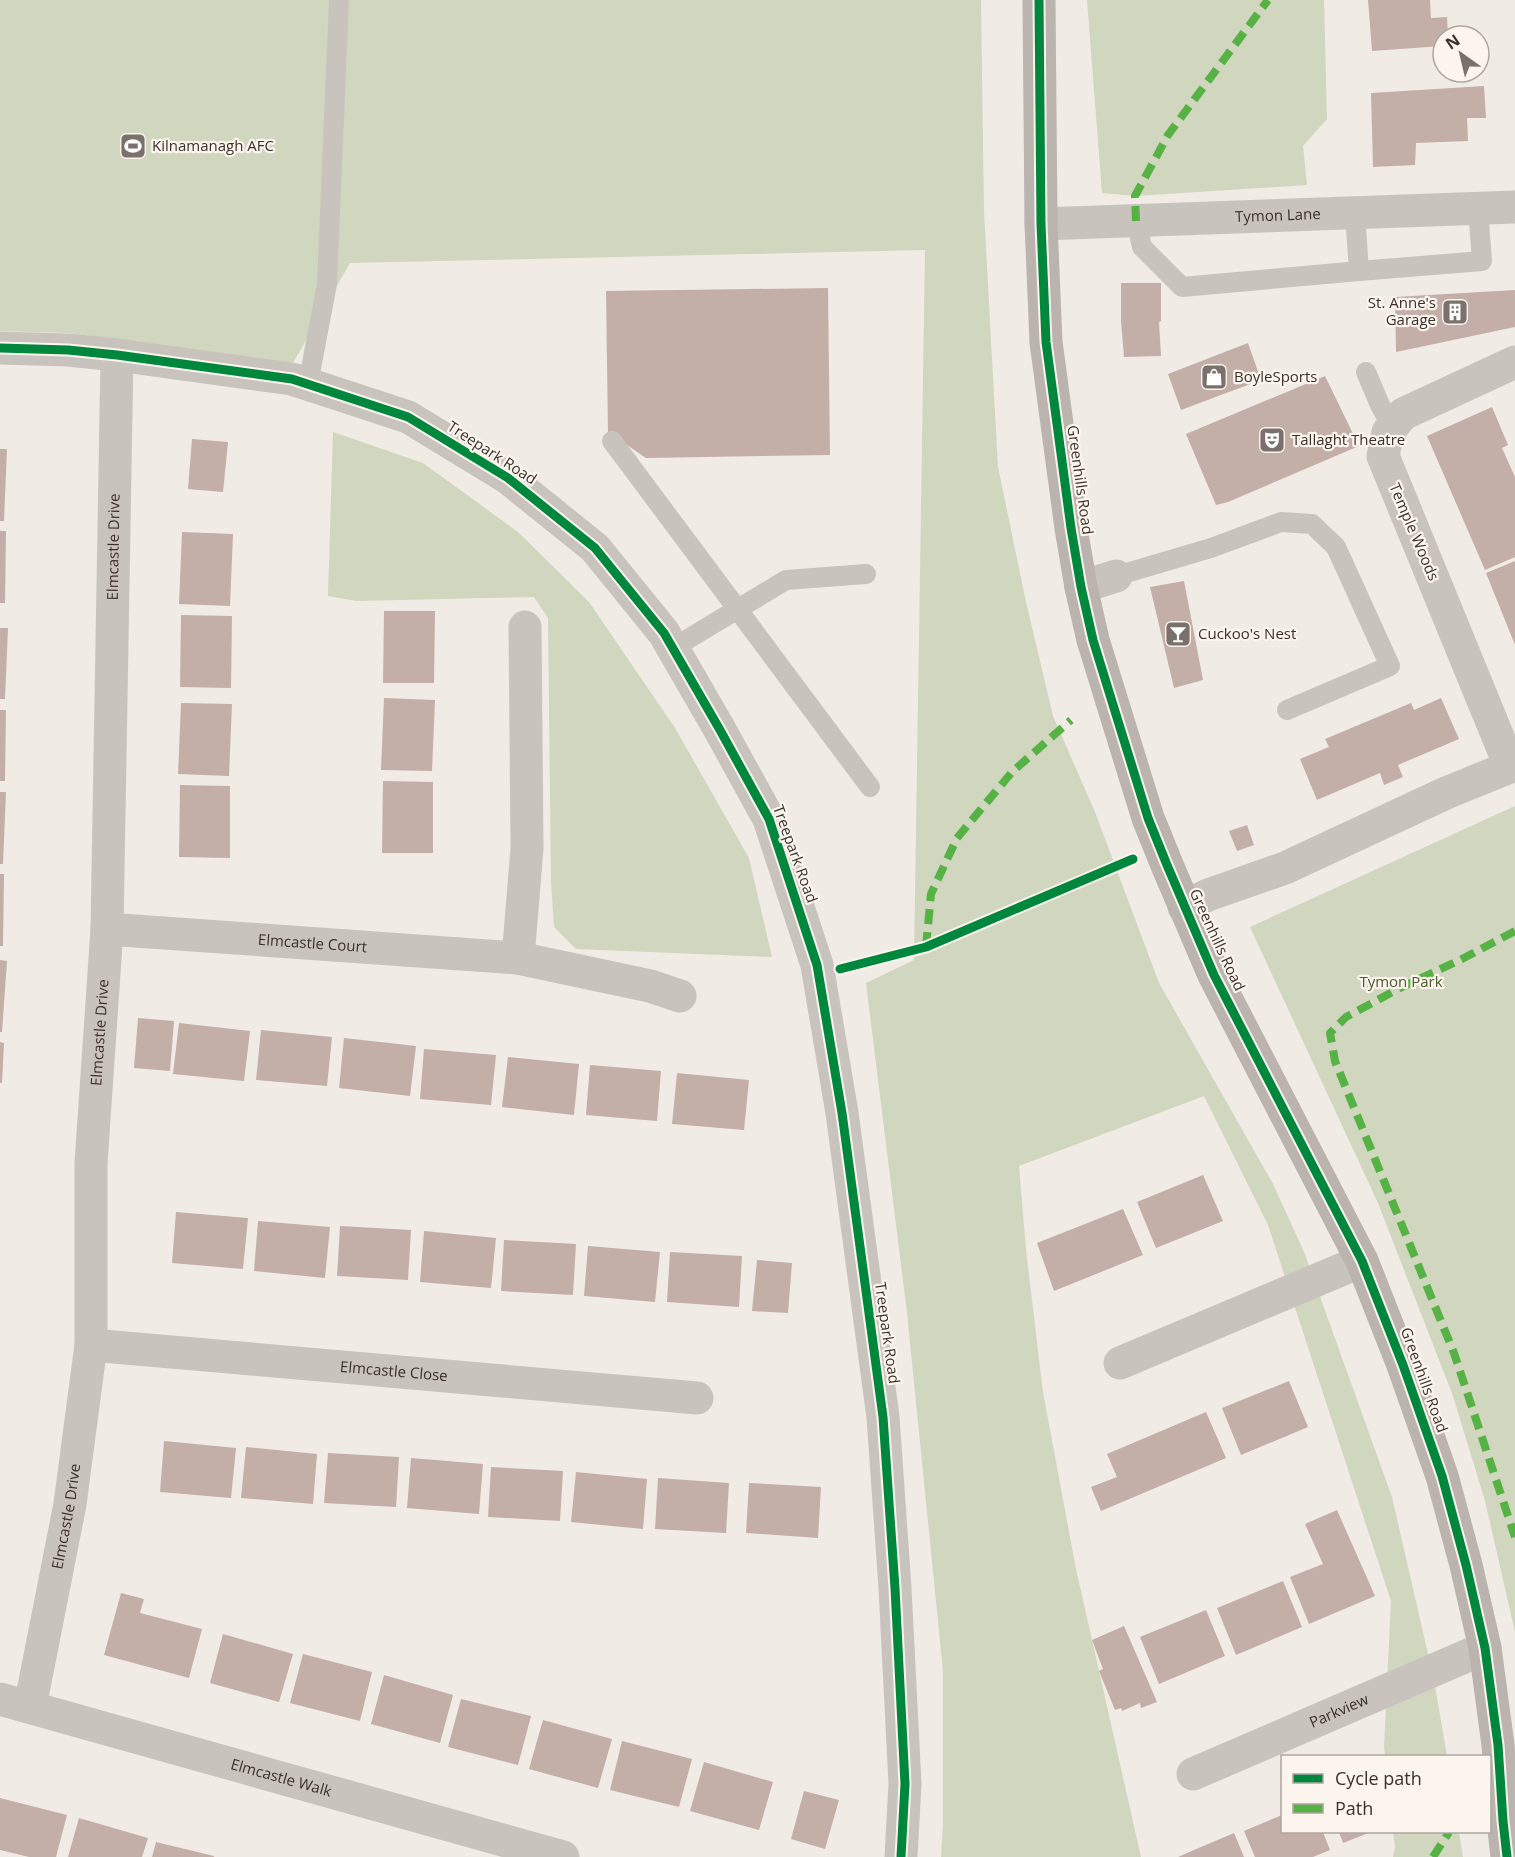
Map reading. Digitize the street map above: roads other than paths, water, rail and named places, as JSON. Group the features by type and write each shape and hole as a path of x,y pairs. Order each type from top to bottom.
{"main road":[{"name":"Greenhills Road","path":"1039,0 1041,224 1046,342 1080,587 1092,640 1148,818 1185,907 1214,975 1362,1261 1403,1365 1442,1476 1467,1565 1485,1648 1498,1745 1507,1857"}],"street":[{"name":"Tymon Lane","path":"1041,224 1515,207"},
{"name":"Treepark Road","path":"0,348 68,350 117,355 292,379 408,417 508,478 595,548 664,633 673,648 769,819 817,965 842,1113 883,1417 905,1784 901,1857"},
{"name":"Elmcastle Drive","path":"15,1703 70,1504 92,1345 91,1164 107,929 117,355"},
{"path":"1392,427 1403,414 1515,362"},
{"name":"Temple Woods","path":"1185,907 1208,895 1284,868 1446,793 1513,766 1383,456 1388,432 1392,427"},
{"path":"1080,587 1116,576"},
{"path":"518,958 527,848 525,627"},
{"name":"Elmcastle Court","path":"107,929 518,958 650,986 680,996"},
{"path":"1120,1363 1362,1261"},
{"name":"Elmcastle Close","path":"92,1345 697,1398"},
{"name":"Parkview","path":"1193,1774 1485,1648"},
{"name":"Elmcastle Walk","path":"15,1703 563,1857"}],"lane":[{"path":"308,384 327,284 339,0"},
{"path":"1136,221 1142,247 1182,287 1482,261 1478,209"},
{"path":"1355,213 1359,271"},
{"path":"1366,372 1392,427"},
{"path":"612,441 870,788"},
{"path":"1116,576 1211,548 1281,522 1312,524 1336,547 1390,666 1287,710"},
{"path":"673,648 786,580 866,574"}],"place":[{"name":"Kilnamanagh AFC","path":"133,146"},
{"name":"St. Anne's Garage","path":"1455,312"},
{"name":"BoyleSports","path":"1214,377"},
{"name":"Tallaght Theatre","path":"1272,440"},
{"name":"Cuckoo's Nest","path":"1178,634"}],"park label":[{"name":"Tymon Park","path":"1401,982"}]}
